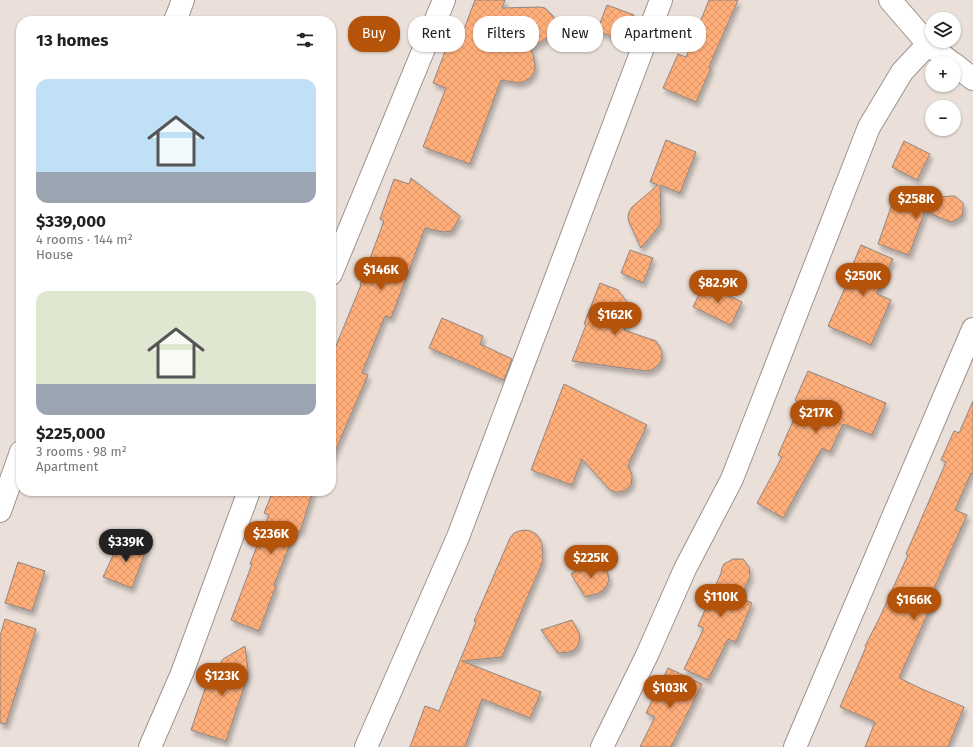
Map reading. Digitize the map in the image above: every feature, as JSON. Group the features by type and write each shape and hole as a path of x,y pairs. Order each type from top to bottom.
{"street":[{"path":"177,16 183,0"},
{"path":"336,262 444,0"},
{"path":"366,747 458,537 661,0"},
{"path":"890,0 925,41"},
{"path":"602,747 647,655 685,569 732,479 869,127 902,72 925,47"},
{"path":"933,48 943,56"},
{"path":"961,70 973,79"},
{"path":"795,747 973,329"},
{"path":"0,511 16,466"},
{"path":"150,747 182,673 247,496"}],"building":[{"path":"475,0 505,0 502,8 545,8 553,16 547,16 547,37 539,43 539,16 473,16 473,52 532,52 535,69 530,78 520,83 501,80 470,164 423,147 446,88 433,83 445,52 465,52 465,27"},
{"path":"709,0 738,0 709,67 711,68 696,102 663,88 678,54 686,57 688,52 706,52 706,16 703,16"},
{"path":"607,5 634,15 611,16 611,36 603,33 603,16"},
{"path":"666,140 696,152 680,193 660,185 661,221 659,226 641,248 629,222 629,212 632,207 658,185 650,182"},
{"path":"904,141 930,154 917,180 892,167"},
{"path":"411,178 460,216 452,231 443,232 425,228 391,318 385,316 362,373 368,375 336,449 336,346 361,285 384,221 380,219 394,179 409,184"},
{"path":"955,196 963,203 962,216 950,222 925,211 909,255 878,244 893,201"},
{"path":"861,245 893,259 877,294 891,300 871,345 828,326 853,270 851,269"},
{"path":"630,250 653,258 643,283 621,273"},
{"path":"600,283 618,290 632,309 624,330 656,341 660,347 662,358 656,367 646,371 572,361 586,325 584,324"},
{"path":"704,284 742,302 731,325 693,307"},
{"path":"442,318 483,336 480,344 512,359 504,380 429,348"},
{"path":"808,371 886,403 872,435 843,424 830,452 822,448 783,518 757,503 782,457 778,455 801,403 795,400"},
{"path":"564,384 647,425 628,465 632,475 632,480 631,485 624,491 615,492 610,490 582,459 572,485 531,470"},
{"path":"973,401 973,474 971,473 955,510 967,515 932,593 936,595 899,678 964,707 948,747 865,747 875,722 840,707 866,647 865,646 908,555 906,554 946,462 941,460 954,431 959,433"},
{"path":"271,496 311,496 300,532 295,531 274,585 276,586 259,631 231,620 269,515 264,513"},
{"path":"525,530 536,534 540,539 542,544 543,561 502,657 462,661 541,692 530,718 482,699 465,747 410,747 425,706 439,711 476,622 474,621 510,538 514,533"},
{"path":"121,538 147,547 132,588 103,577"},
{"path":"733,559 743,559 749,567 750,577 740,598 752,603 736,642 728,639 708,680 684,669 704,628 698,626 722,568 724,564"},
{"path":"18,562 45,571 32,611 5,603"},
{"path":"591,562 602,565 606,569 609,580 604,590 585,597 571,574"},
{"path":"5,619 36,629 6,724 0,723 0,636"},
{"path":"572,620 580,637 577,647 569,652 558,653 541,630"},
{"path":"245,646 248,675 226,741 191,730 207,683 223,659"},
{"path":"668,668 702,684 671,747 640,747 655,717 646,713"}]}
